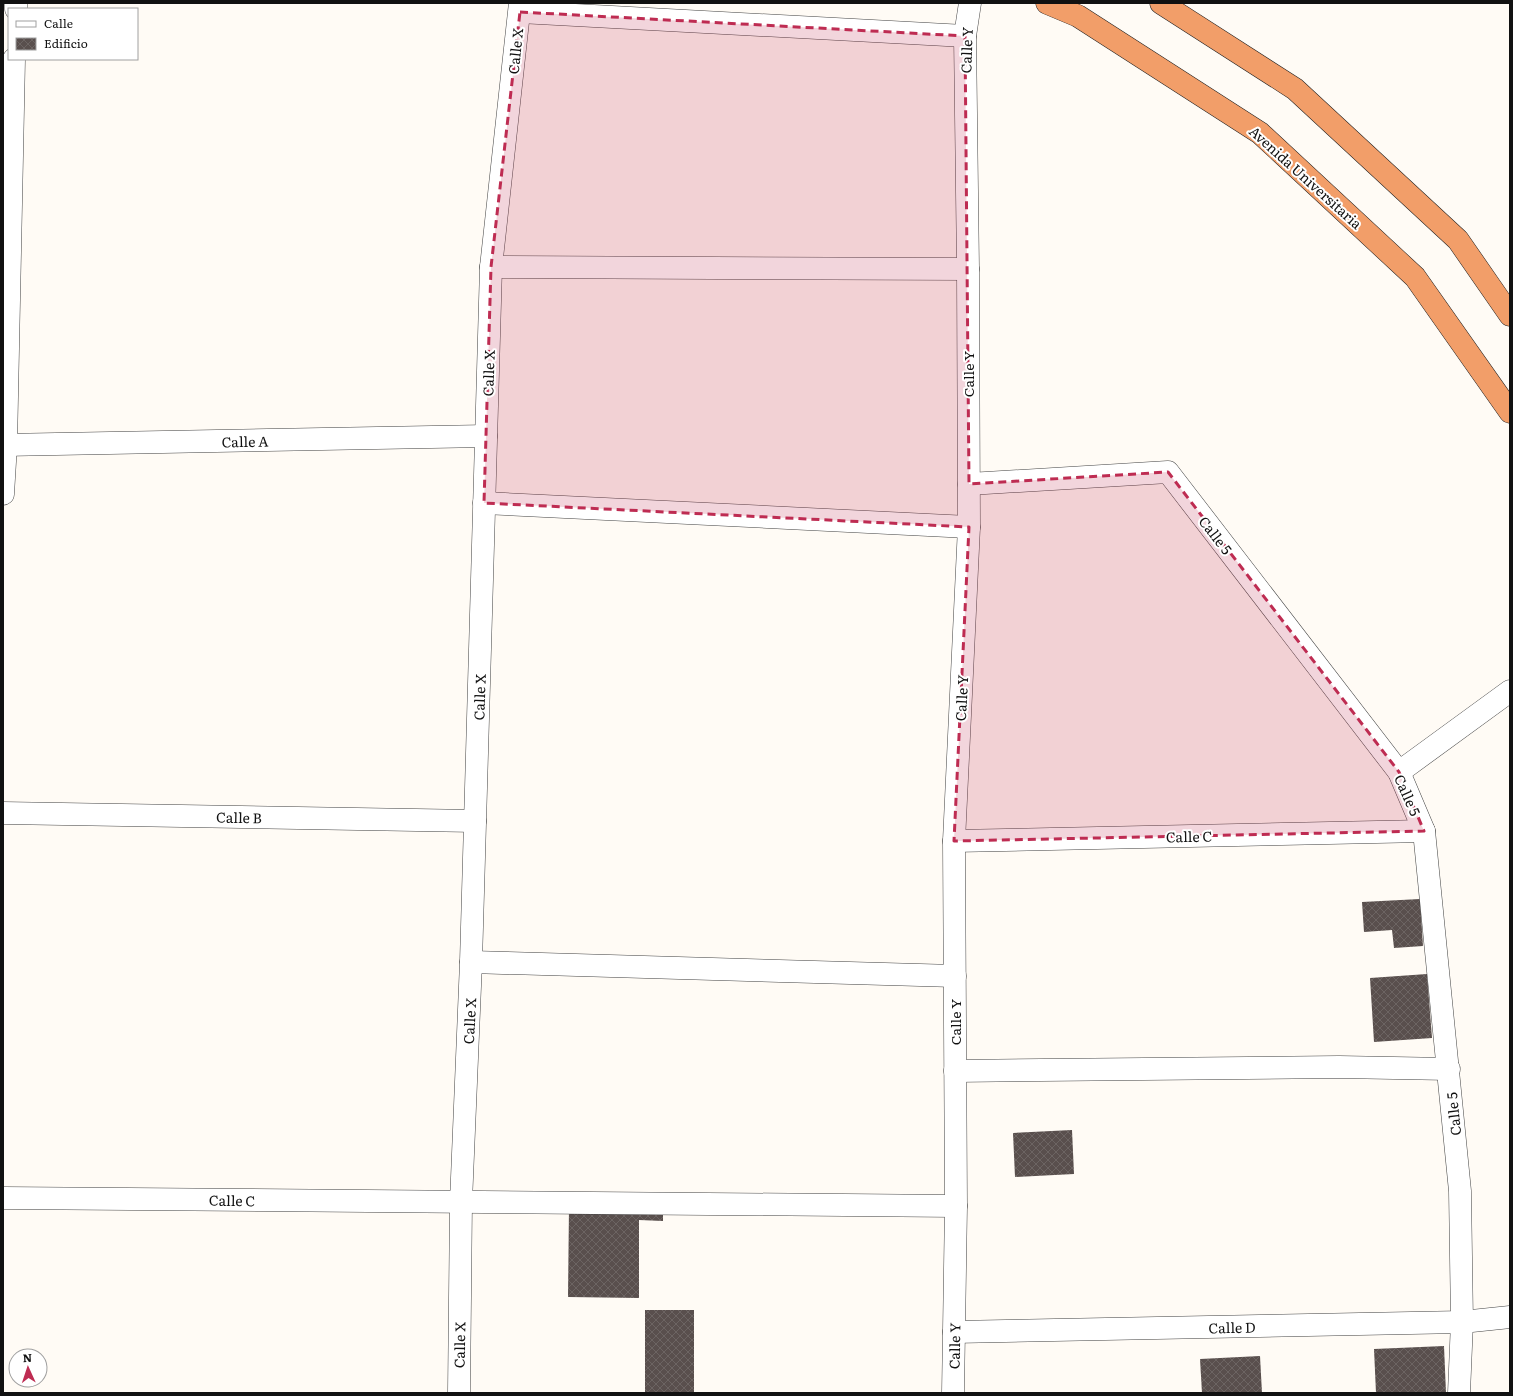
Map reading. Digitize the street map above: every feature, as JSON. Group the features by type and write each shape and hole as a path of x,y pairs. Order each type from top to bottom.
{"highway":[{"name":"Avenida Universitaria","path":"1046,3 1078,16 1260,133 1415,277 1510,412"},
{"path":"1161,3 1295,89 1458,240 1510,315"}],"street":[{"name":"Calle Y","path":"953,1393 956,1206 954,841 969,527 965,36 970,3"},
{"path":"520,7 965,36"},
{"name":"Calle X","path":"459,1393 461,1202 471,962 491,267 520,7"},
{"path":"3,494 14,60"},
{"path":"491,267 968,269"},
{"name":"Calle A","path":"4,445 486,436"},
{"name":"Calle 5","path":"968,484 1168,472 1399,772 1424,831 1449,1069 1460,1191 1462,1322 1459,1393"},
{"path":"484,503 969,527"},
{"path":"1399,772 1510,691"},
{"name":"Calle B","path":"3,813 475,821"},
{"name":"Calle C","path":"954,841 1424,831"},
{"path":"471,962 955,976"},
{"path":"955,1071 1339,1067 1449,1069"},
{"name":"Calle C","path":"3,1198 956,1206"},
{"name":"Calle D","path":"954,1332 1462,1322 1510,1317"}],"highlighted area":[{"path":"520,12 965,36 969,484 1168,472 1399,772 1424,831 954,841 969,527 484,503 491,267"}],"building":[{"path":"1420,899 1423,946 1394,948 1392,930 1364,932 1362,902"},
{"path":"1427,974 1432,1038 1374,1042 1370,978"},
{"path":"1072,1130 1074,1174 1015,1177 1013,1133"},
{"path":"569,1207 663,1207 663,1221 639,1220 639,1298 568,1297"},
{"path":"645,1310 694,1310 694,1392 645,1393"},
{"path":"1444,1346 1446,1393 1376,1393 1374,1349"},
{"path":"1260,1356 1262,1393 1202,1393 1200,1359"}]}
